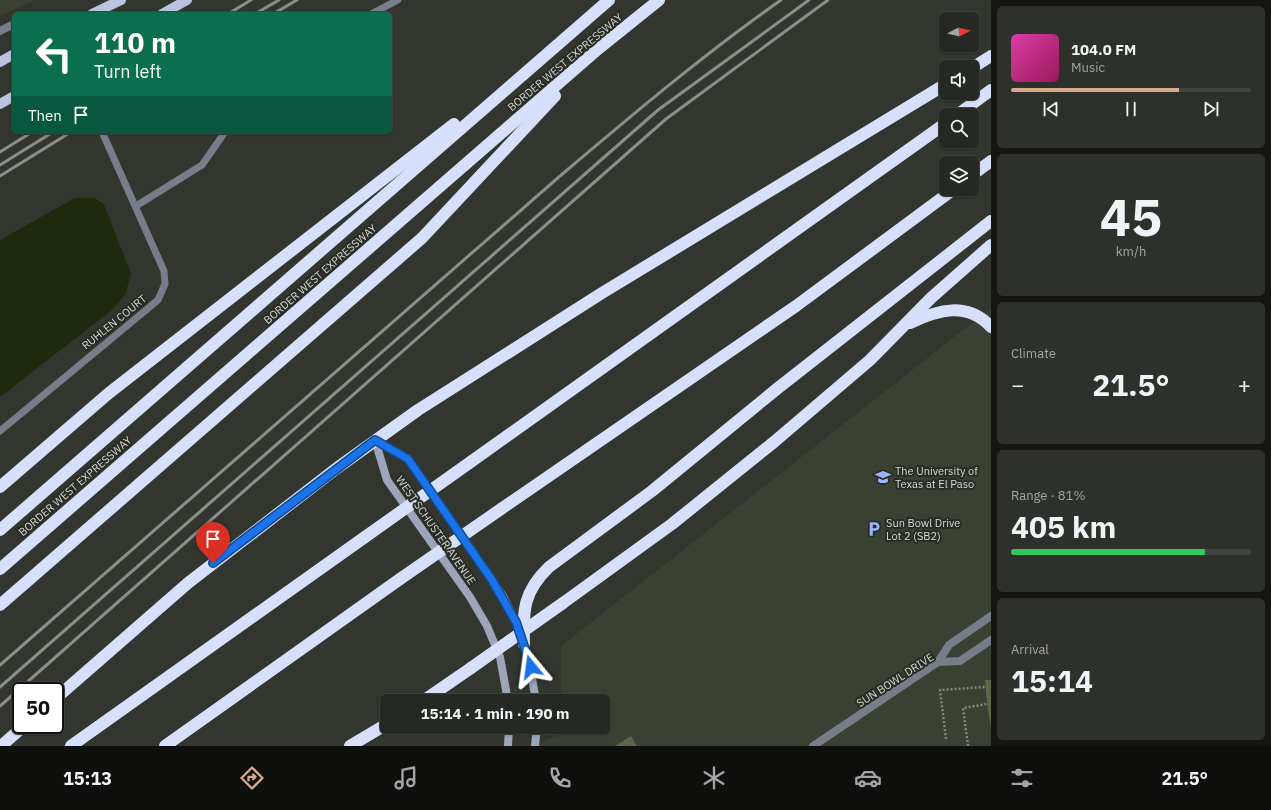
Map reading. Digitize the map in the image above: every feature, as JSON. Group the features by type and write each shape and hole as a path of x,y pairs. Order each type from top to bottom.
{"highway":[{"name":"BORDER WEST EXPRESSWAY","path":"0,530 609,0"},
{"name":"BORDER WEST EXPRESSWAY","path":"0,569 598,49 659,0"},
{"path":"0,487 109,393 563,40"},
{"path":"0,605 422,238 598,49"},
{"path":"979,64 991,56"},
{"path":"64,691 188,582 375,440 453,387 602,293 939,88"},
{"path":"967,108 991,90"},
{"path":"71,746 939,128"},
{"path":"979,170 991,161"},
{"path":"164,746 400,578 796,306 944,196"},
{"path":"524,644 524,612 527,596 538,579 549,567 652,491 778,388 991,221"},
{"path":"433,694 672,524 768,447 870,360 931,298 991,245"},
{"path":"903,326 931,314 948,310 963,310 975,314 991,327"},
{"path":"350,746 380,728"},
{"path":"1,746 15,734"}],"main road":[{"path":"96,12 121,0"},
{"path":"166,12 187,0"},
{"path":"0,62 12,55"},
{"path":"0,104 12,97"},
{"name":"WEST SCHUSTER AVENUE","path":"375,440 408,459 503,596 516,622 524,644 531,667 535,694"},
{"name":"WEST SCHUSTER AVENUE","path":"375,440 387,480 470,597 488,626 500,657 507,694"},
{"path":"508,746 509,734"},
{"path":"535,746 536,734"}],"street":[{"path":"0,31 12,25"},
{"path":"938,662 950,645 991,616"},
{"name":"SUN BOWL DRIVE","path":"814,746 938,662 960,661 991,640"}],"lane":[{"path":"375,12 398,0"},
{"name":"RUHLEN COURT","path":"0,431 158,300 166,284 164,272 103,134"},
{"path":"136,206 202,165 224,134"}],"path":[{"path":"946,739 940,690 985,687"},
{"path":"968,746 963,708 987,704"}],"shaded area":[{"path":"0,0 35,0 0,16"},
{"path":"75,198 94,198 104,204 131,274 125,295 112,310 0,397 0,240"},
{"name":"The University of Texas at El Paso","path":"991,308 991,746 536,746 558,734 610,734 610,694 561,694 561,646"}],"building":[{"path":"985,680 991,680 991,728 987,704"},
{"path":"631,736 637,746 615,746"}],"railway":[{"path":"231,12 251,0"},
{"path":"258,12 279,0"},
{"path":"276,12 297,0"},
{"path":"0,665 560,176 696,63 781,0"},
{"path":"0,687 658,110 809,0"},
{"path":"0,706 666,119 828,0"},
{"path":"0,152 29,134"},
{"path":"0,165 50,134"},
{"path":"0,176 68,134"}],"place":[{"name":"The University of Texas at El Paso","path":"883,477"},
{"name":"Sun Bowl Drive Lot 2 (SB2)","path":"874,529"}],"route":[{"path":"213,563 375,440 408,459 429,488 503,596 516,622 531,667"}]}
